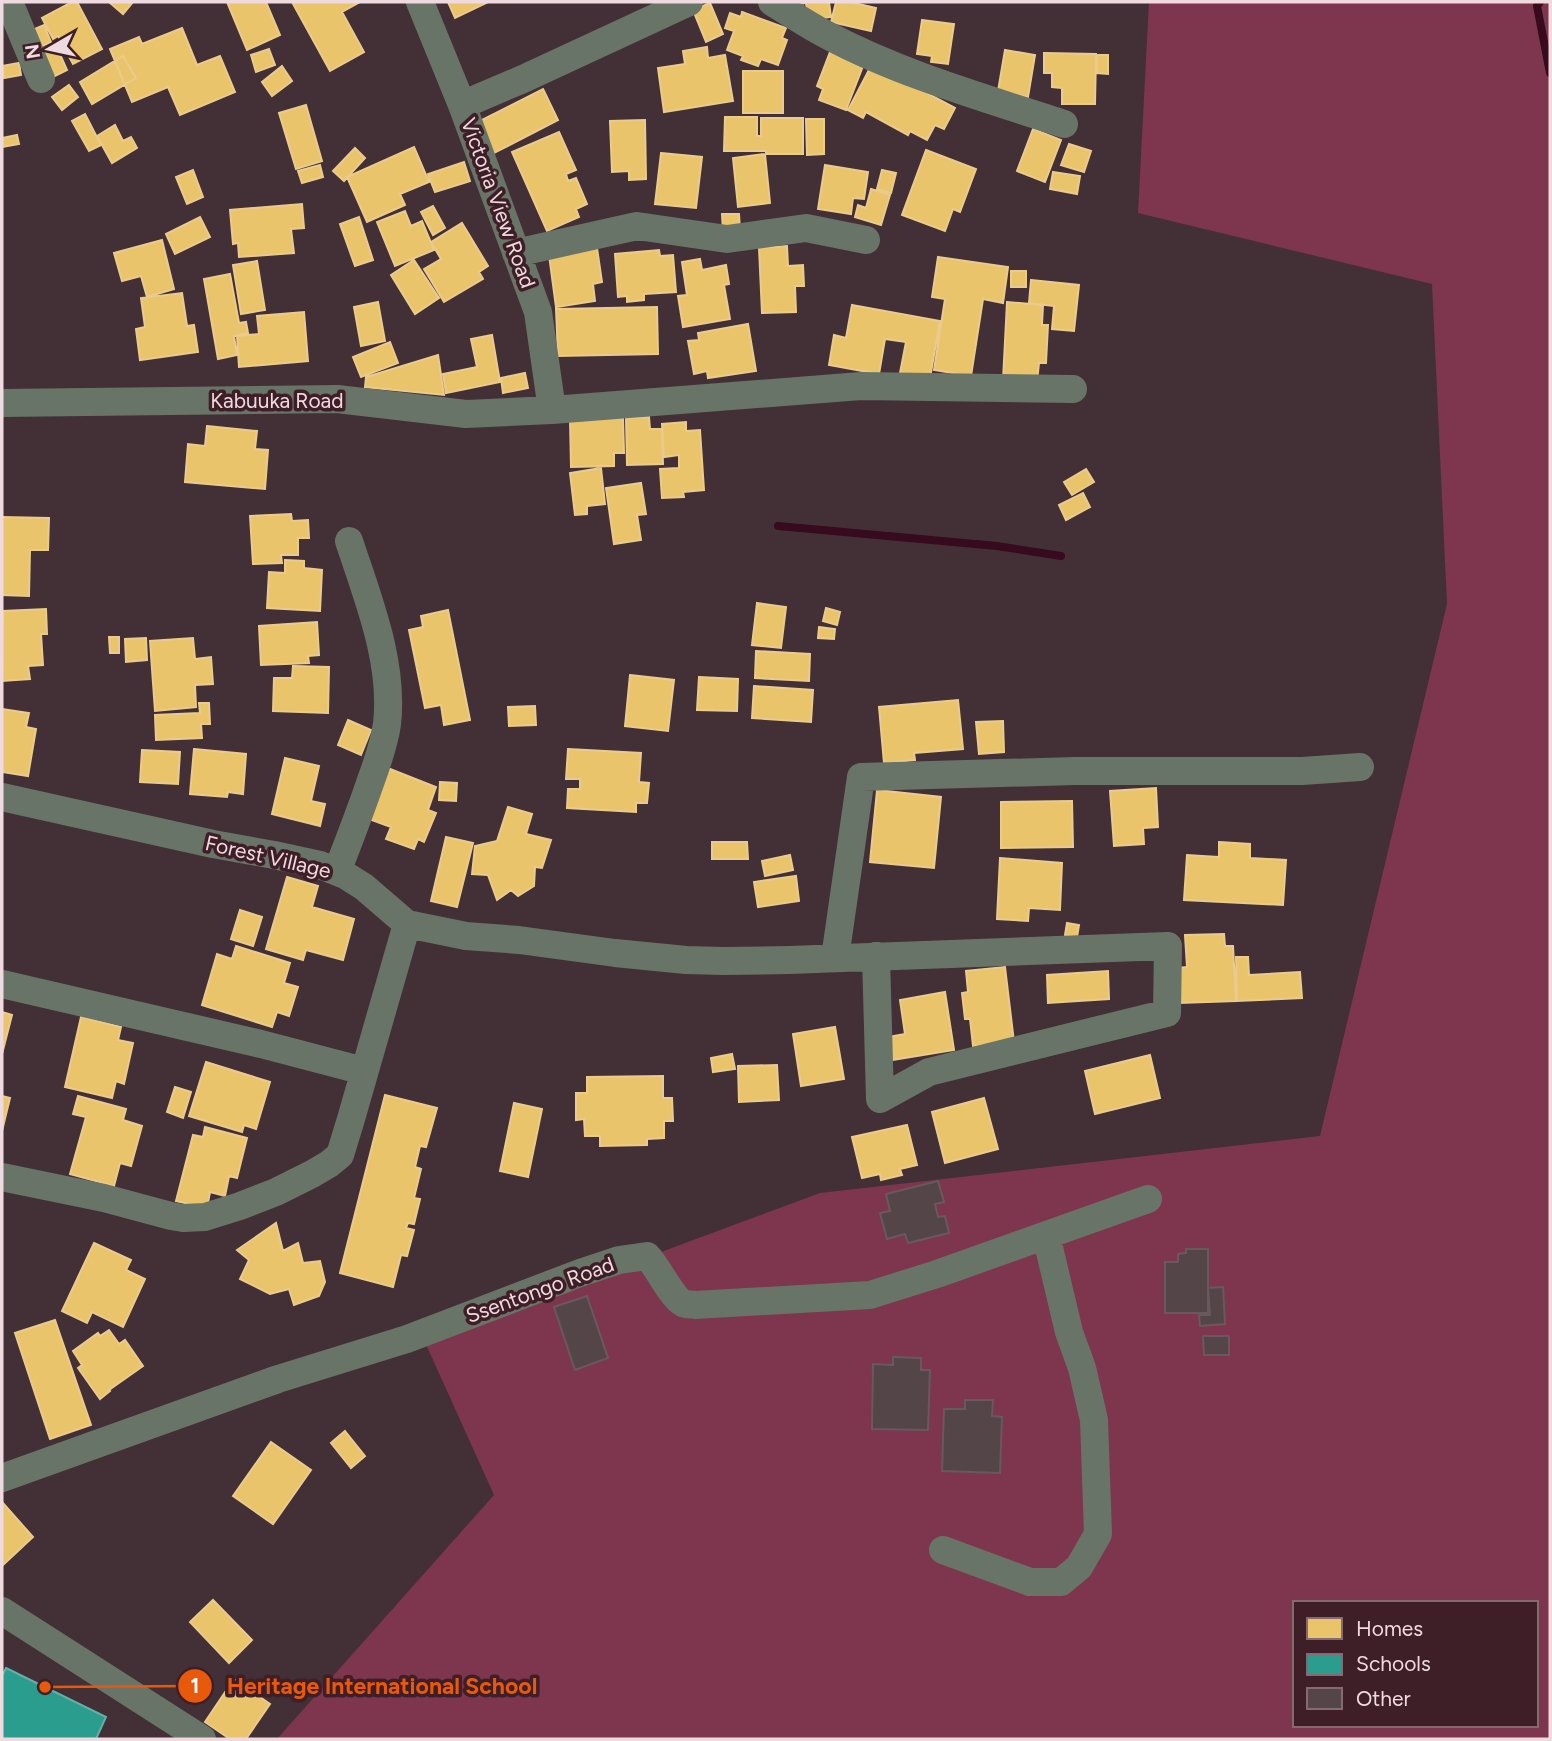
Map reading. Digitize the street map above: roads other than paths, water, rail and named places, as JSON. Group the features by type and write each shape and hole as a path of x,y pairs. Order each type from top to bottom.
{"street":[{"path":"9,2 41,79"},
{"name":"Victoria View Road","path":"420,2 538,312 552,410"},
{"path":"461,105 690,2"},
{"path":"772,2 825,35 866,54 919,75 1064,124"},
{"path":"516,253 637,226 727,239 806,228 866,240"},
{"name":"Kabuuka Road","path":"2,402 337,399 466,414 861,386 1073,388"},
{"path":"337,872 382,751 387,712 386,669 375,623 349,541"},
{"path":"835,958 861,777 1075,771 1302,771 1360,767"},
{"name":"Forest Village","path":"2,797 320,866 364,887 407,924 466,936 686,960 789,960 876,956 1168,946 1167,1013 929,1072 880,1098 876,956"},
{"path":"2,1177 183,1218 205,1217 240,1206 276,1192 329,1164 340,1155 407,924"},
{"path":"2,984 365,1071"},
{"name":"Ssentongo Road","path":"2,1478 278,1379 407,1339 620,1260 648,1256 674,1295 682,1303 695,1305 870,1296 1148,1199"},
{"path":"943,1550 1030,1582 1061,1582 1079,1567 1098,1534 1094,1420 1046,1235"},
{"path":"2,1611 202,1739"}],"waterway":[{"path":"1540,2 1537,6 1550,73"},
{"path":"778,526 997,546 1061,556"}],"place":[{"name":"Heritage International School","path":"45,1687"}]}
